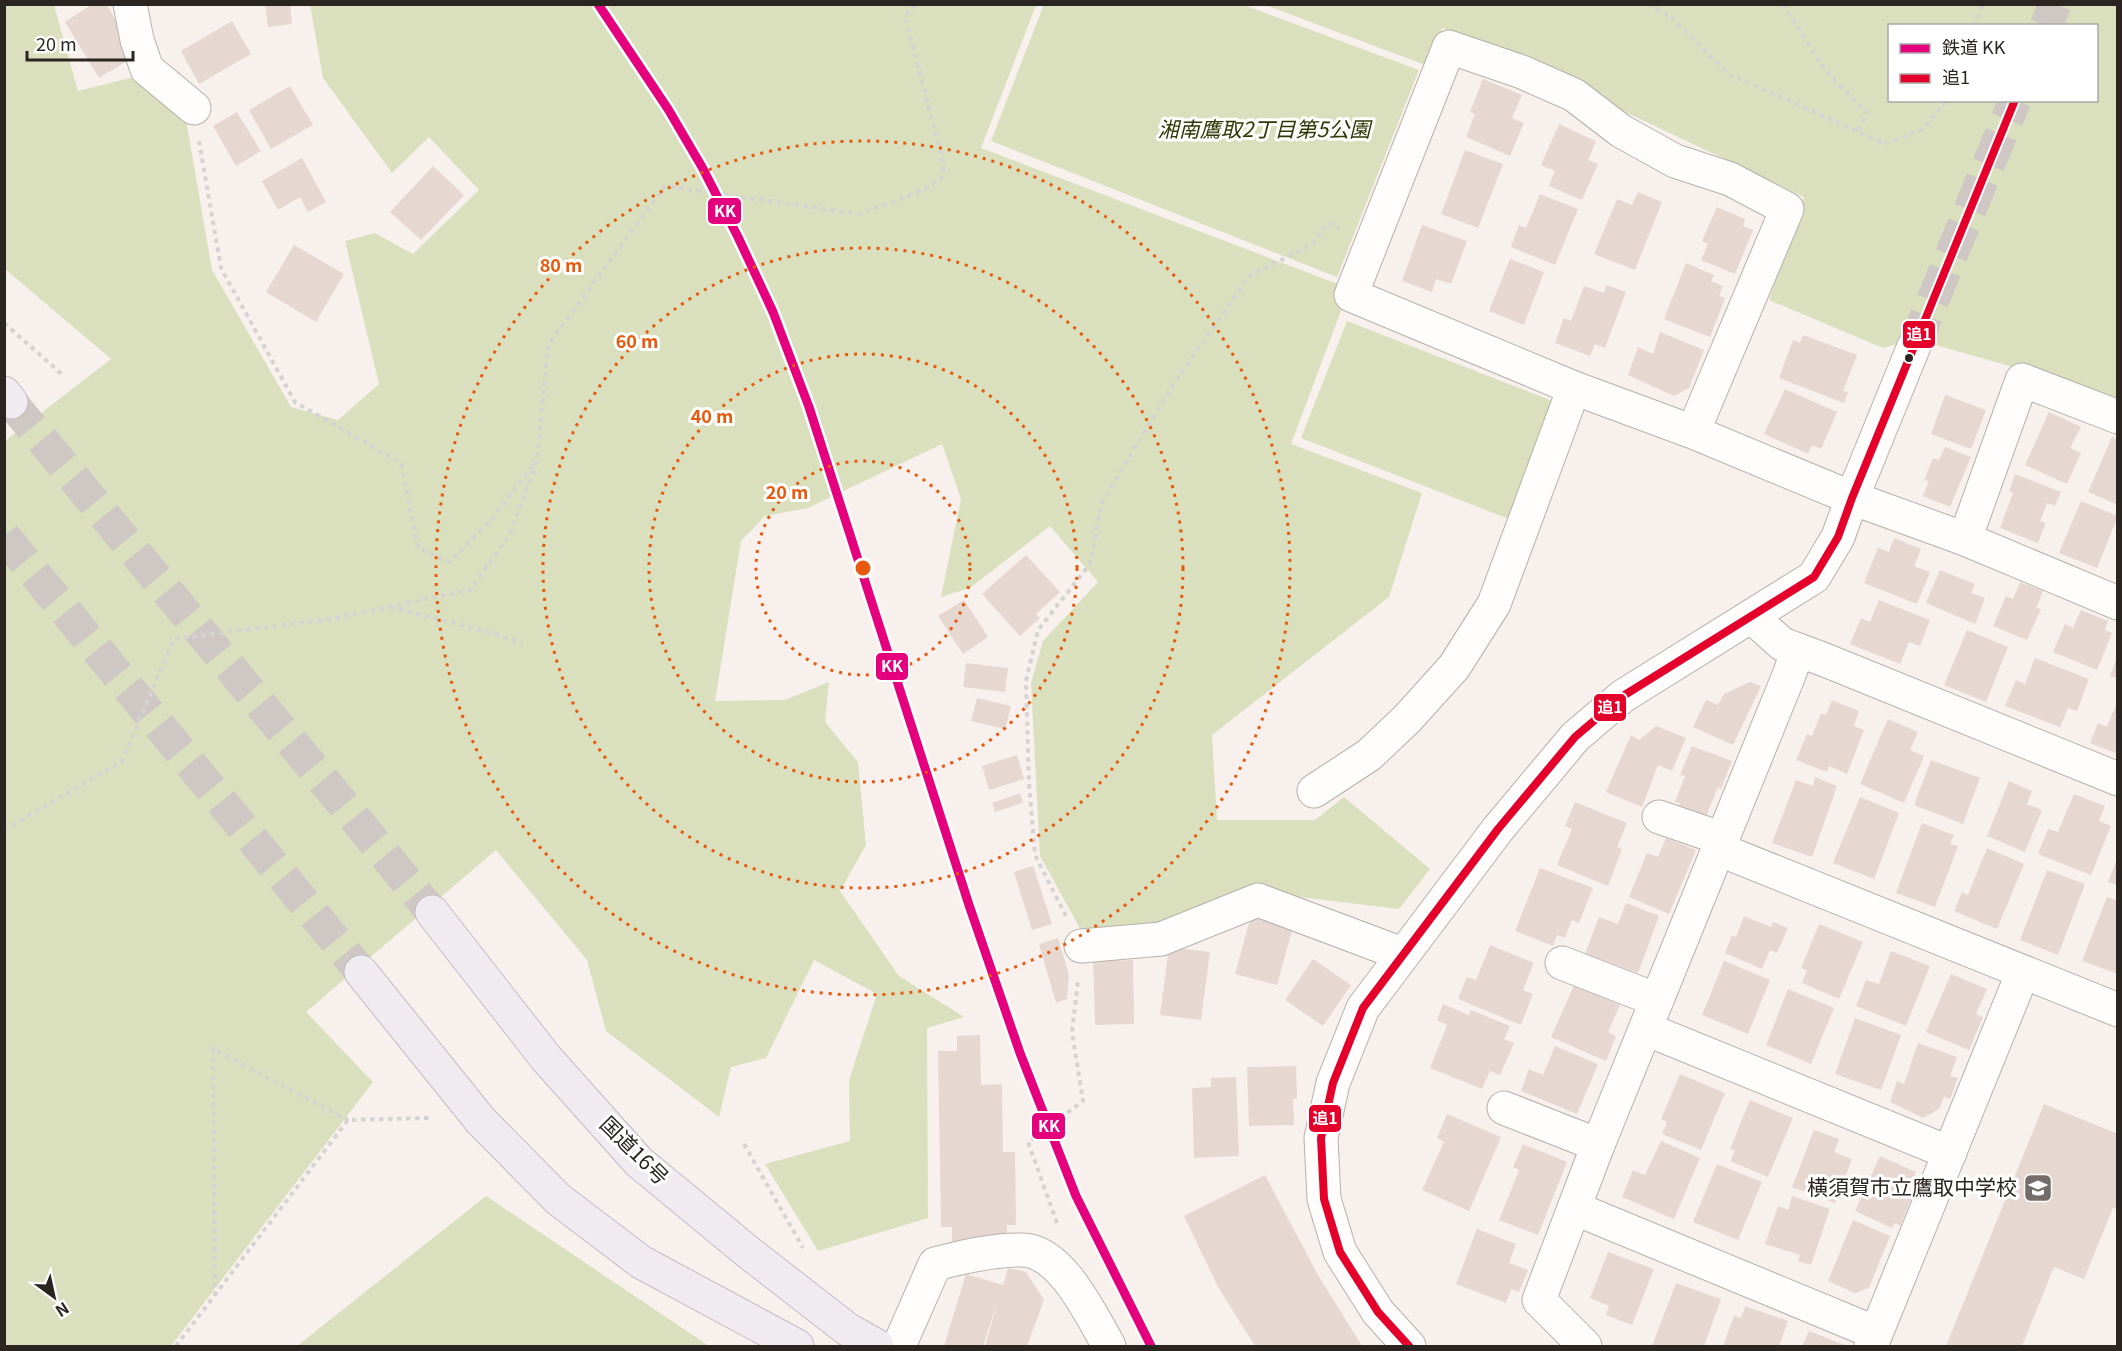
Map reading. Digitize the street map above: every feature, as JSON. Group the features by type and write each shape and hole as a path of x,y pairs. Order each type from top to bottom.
{"highway":[{"name":"国道16号","path":"432,912 546,1058 639,1161 748,1252 847,1329 877,1347"},
{"path":"361,972 481,1121 558,1199 641,1262 797,1347"}],"street":[{"path":"130,4 136,40 147,69 194,108"},
{"path":"1693,432 1787,209 1730,179 1675,161 1621,131 1574,95 1522,72 1449,46 1351,295 1574,388 1693,432 1852,498 1965,539 2118,603"},
{"path":"1408,1347 1378,1312 1340,1252 1324,1198 1321,1138 1333,1083 1363,1008 1498,830 1575,737 1623,696 1814,577 1838,537 1914,346"},
{"path":"1965,539 2022,380 2118,417"},
{"path":"1314,791 1370,755 1407,719 1454,667 1494,604 1574,388"},
{"path":"1752,617 1782,644 2118,779"},
{"path":"1585,1347 1539,1300 1598,1144 1798,650"},
{"path":"1659,817 2118,1010"},
{"path":"1081,946 1161,939 1258,900 1402,954"},
{"path":"1562,963 1651,1014 1950,1153"},
{"path":"1574,1208 1873,1340 2023,972"},
{"path":"1504,1108 1598,1144"},
{"path":"899,1347 935,1264 967,1256 1024,1250 1047,1257 1069,1281 1109,1347"}],"path":[{"path":"4,830 122,761 174,639 331,619 470,590 510,534 537,460 548,345 665,186 859,214 926,189 941,177 944,166 905,16 916,4"},
{"path":"1648,4 1670,16 1729,74 1885,144 1923,129 1945,102"},
{"path":"1783,4 1825,70 1867,113 1858,131"},
{"path":"1976,24 1983,4"},
{"path":"194,108 221,268 295,402 401,463 418,548 449,562 491,520 537,460"},
{"path":"1060,1230 1028,1142 1083,1101 1072,1032 1081,946 1035,855 1029,783 1026,681 1038,630 1090,564 1102,502 1173,385 1249,276 1313,244 1327,223"},
{"path":"4,323 64,376"},
{"path":"390,607 523,643"},
{"path":"215,1296 213,1049 348,1120 429,1118"},
{"path":"176,1347 348,1120"},
{"path":"744,1144 804,1251"}],"green space":[{"name":"湘南鷹取2丁目第5公園","path":"1044,4 1244,5 1419,70 1337,277 991,141"},
{"path":"5,5 54,5 78,91 142,75 185,114 212,270 291,407 338,420 379,384 345,241 375,233 413,254 479,190 429,137 392,173 323,78 310,5 1036,5 981,148 1343,286 1342,308 1291,444 1422,493 1389,597 1212,735 1217,820 1315,820 1344,797 1430,869 1399,909 1250,891 1160,925 1083,934 1040,856 1031,683 1043,641 1098,582 1050,526 970,588 941,597 961,499 942,444 808,508 765,516 741,541 715,701 785,700 829,682 825,722 858,762 866,845 840,891 899,976 964,1017 927,1028 928,1218 818,1251 765,1164 850,1141 849,1080 877,994 814,960 766,1058 731,1067 719,1117 606,1031 587,960 496,850 306,1012 373,1082 171,1346 5,1346 5,441 111,359 5,269"},
{"path":"1265,5 2117,5 2117,402 2006,365 1914,339 1883,348 1769,300 1804,197 1478,42 1442,28 1428,66"},
{"path":"1347,321 1555,402 1509,519 1301,438"},
{"path":"486,1196 709,1346 297,1346"}],"building":[{"path":"92,4 106,4 137,55 99,78 65,22"},
{"path":"265,4 290,4 292,24 268,27"},
{"path":"232,21 251,54 199,84 181,51"},
{"path":"1483,79 1522,95 1512,118 1524,123 1510,156 1466,137 1475,114 1470,112"},
{"path":"290,86 313,125 271,149 249,110"},
{"path":"237,112 261,151 236,166 213,126"},
{"path":"1559,124 1596,141 1588,160 1598,164 1582,200 1549,186 1555,171 1541,165"},
{"path":"1465,150 1503,164 1478,228 1441,214"},
{"path":"302,158 326,202 308,212 300,197 278,210 262,181"},
{"path":"433,166 464,195 421,240 390,212"},
{"path":"1638,192 1662,202 1635,270 1594,254 1617,199 1632,205"},
{"path":"1540,194 1578,209 1555,265 1511,247 1519,225 1526,228"},
{"path":"1717,207 1745,219 1743,226 1753,230 1735,274 1701,260 1708,244 1702,241"},
{"path":"1422,225 1467,241 1451,284 1436,279 1432,292 1402,281"},
{"path":"294,245 344,274 316,322 266,292"},
{"path":"1510,259 1544,272 1524,325 1489,311"},
{"path":"1686,263 1714,275 1711,281 1723,286 1719,296 1725,298 1710,337 1664,319"},
{"path":"1606,285 1626,292 1605,348 1595,344 1590,356 1555,343 1564,318 1571,321 1584,286 1604,293"},
{"path":"1660,332 1704,350 1689,388 1674,396 1628,375 1638,347 1653,354"},
{"path":"1803,335 1857,355 1843,391 1848,392 1844,403 1779,378 1793,340 1800,343"},
{"path":"1785,389 1837,412 1821,449 1812,445 1808,454 1764,434"},
{"path":"1945,395 1986,410 1971,449 1931,434"},
{"path":"2049,412 2081,427 2070,448 2081,453 2067,484 2025,465"},
{"path":"2112,437 2118,440 2118,505 2088,492"},
{"path":"1945,447 1971,457 1950,507 1923,496 1929,481 1924,480 1933,458 1939,460"},
{"path":"2015,474 2061,492 2055,506 2047,503 2040,521 2046,523 2038,543 2000,528 2013,493 2009,491"},
{"path":"2081,501 2118,516 2097,568 2059,553"},
{"path":"1894,538 1921,549 1914,566 1930,572 1917,604 1864,583 1878,548 1889,552"},
{"path":"1026,555 1060,592 1036,614 1040,618 1020,636 982,594"},
{"path":"1940,570 1975,584 1971,593 1985,598 1975,624 1926,603"},
{"path":"2020,582 2043,591 2036,608 2041,609 2027,640 1993,626 2006,596 2013,599"},
{"path":"964,600 988,637 963,654 938,616"},
{"path":"1879,600 1930,620 1920,646 1909,642 1900,664 1850,644 1861,618 1870,622"},
{"path":"2081,610 2108,621 2105,630 2112,633 2097,670 2053,652 2065,624 2073,628"},
{"path":"1967,630 2008,647 1986,702 1944,685"},
{"path":"2118,656 2118,679 2110,676"},
{"path":"2035,658 2089,679 2077,711 2068,708 2060,727 2005,706 2016,680 2025,684"},
{"path":"966,663 1008,668 1005,692 963,687"},
{"path":"1750,682 1761,686 1733,745 1693,727 1706,700 1718,705 1724,694"},
{"path":"977,698 1011,706 1005,729 971,721"},
{"path":"1832,700 1859,711 1854,726 1864,730 1847,774 1829,766 1827,772 1796,760 1807,734 1812,736 1821,713 1826,715"},
{"path":"2117,702 2118,754 2090,743 2098,723 2107,727"},
{"path":"1888,719 1918,732 1910,750 1924,756 1904,803 1860,784"},
{"path":"1656,726 1686,738 1672,771 1658,765 1642,807 1606,792 1631,735 1639,740"},
{"path":"1692,746 1732,761 1721,789 1718,787 1705,819 1678,808 1680,803 1675,802 1685,776 1680,775"},
{"path":"1017,755 1024,779 989,790 982,766"},
{"path":"1931,760 1980,778 1963,824 1914,805"},
{"path":"1815,777 1837,786 1812,857 1772,843 1796,780 1813,786"},
{"path":"2009,781 2032,791 2027,804 2042,810 2025,852 1987,836"},
{"path":"1020,793 1023,803 995,812 992,803"},
{"path":"2074,794 2105,806 2099,821 2111,826 2091,875 2038,854 2048,829 2058,832"},
{"path":"1860,797 1899,813 1874,879 1833,863"},
{"path":"1575,802 1627,823 1617,847 1622,849 1608,886 1557,865 1572,829 1565,826"},
{"path":"1922,823 1954,835 1950,844 1958,846 1935,907 1896,893"},
{"path":"1666,838 1696,850 1669,914 1629,897 1647,853 1658,857"},
{"path":"1987,848 2024,864 1997,929 1954,911 1962,892 1968,895"},
{"path":"2118,856 2118,885 2108,882"},
{"path":"1033,866 1052,924 1032,930 1014,872"},
{"path":"1540,868 1593,888 1579,923 1572,920 1565,938 1557,935 1553,946 1515,931"},
{"path":"2047,870 2085,884 2058,955 2020,940"},
{"path":"2107,897 2118,901 2118,974 2082,961"},
{"path":"1626,903 1659,916 1638,973 1585,954 1599,917 1618,924"},
{"path":"1251,916 1293,927 1277,985 1235,974"},
{"path":"1744,916 1771,927 1773,922 1788,928 1777,953 1770,950 1762,969 1725,953 1732,935 1736,937"},
{"path":"1819,924 1863,942 1839,999 1802,983 1807,971 1801,968"},
{"path":"1058,938 1069,975 1067,999 1056,1003 1039,944"},
{"path":"1490,945 1534,963 1523,990 1533,994 1521,1025 1458,999 1467,977 1476,980"},
{"path":"1169,947 1210,952 1201,1020 1160,1015"},
{"path":"1891,951 1930,966 1906,1026 1856,1006 1866,980 1879,984"},
{"path":"1313,959 1351,985 1323,1026 1285,1000"},
{"path":"1133,960 1134,1024 1095,1025 1093,961"},
{"path":"1724,961 1770,980 1748,1034 1702,1015"},
{"path":"1951,974 1987,989 1976,1014 1983,1017 1969,1050 1926,1032"},
{"path":"1574,985 1620,1005 1608,1032 1616,1036 1606,1061 1551,1037"},
{"path":"1788,989 1834,1008 1811,1064 1766,1045"},
{"path":"1443,1004 1469,1015 1471,1010 1510,1026 1504,1039 1514,1043 1500,1075 1490,1071 1482,1089 1430,1068 1447,1025 1437,1020"},
{"path":"1855,1018 1901,1035 1881,1090 1835,1074"},
{"path":"980,1035 981,1085 1002,1084 1003,1152 1015,1152 1016,1225 1007,1225 1007,1242 952,1243 952,1227 941,1227 938,1051 957,1051 957,1036"},
{"path":"1918,1043 1957,1057 1950,1076 1958,1078 1950,1099 1944,1097 1939,1109 1923,1118 1890,1102 1897,1081 1904,1084"},
{"path":"1555,1046 1598,1064 1577,1114 1521,1091 1529,1069 1543,1075"},
{"path":"1296,1066 1297,1098 1293,1099 1294,1125 1249,1126 1247,1067"},
{"path":"1680,1074 1725,1093 1701,1150 1662,1134 1667,1122 1661,1119"},
{"path":"1236,1077 1239,1156 1194,1158 1192,1088 1211,1087 1211,1078"},
{"path":"1750,1100 1793,1118 1768,1177 1730,1161 1735,1151 1730,1149"},
{"path":"2044,1104 2118,1134 2118,1209 2113,1208 2084,1279 2054,1267 2022,1346 1946,1346"},
{"path":"1447,1114 1501,1137 1469,1211 1422,1190 1444,1142 1437,1138"},
{"path":"1814,1130 1839,1139 1834,1152 1852,1159 1835,1203 1792,1187"},
{"path":"1661,1141 1700,1158 1674,1219 1622,1197 1633,1170 1645,1175"},
{"path":"1523,1144 1567,1162 1538,1235 1499,1220 1519,1170 1513,1167"},
{"path":"1880,1156 1916,1172 1906,1194 1912,1197 1900,1226 1895,1223 1892,1228 1855,1211"},
{"path":"1717,1164 1762,1182 1738,1240 1693,1222"},
{"path":"1265,1175 1318,1275 1362,1346 1255,1346 1218,1287 1184,1216"},
{"path":"1792,1196 1830,1209 1811,1265 1798,1261 1800,1255 1765,1244 1778,1206 1788,1210"},
{"path":"1853,1220 1890,1236 1869,1288 1855,1293 1828,1281"},
{"path":"1477,1229 1516,1244 1509,1263 1528,1270 1519,1292 1511,1289 1506,1303 1456,1284"},
{"path":"1608,1252 1654,1269 1632,1325 1606,1315 1609,1306 1590,1298"},
{"path":"1008,1268 1026,1272 1044,1300 1027,1346 985,1346 999,1297 983,1346 944,1346 966,1274 1003,1285"},
{"path":"1676,1283 1721,1299 1704,1346 1652,1346"},
{"path":"1745,1306 1788,1321 1779,1346 1723,1346 1734,1316 1741,1318"},
{"path":"1809,1331 1847,1346 1802,1346"}],"tunnel":[{"path":"2047,24 2055,4"},
{"path":"1914,346 2014,102"},
{"path":"11,402 432,912"},
{"path":"4,536 361,972"}],"rail line":[{"name":"KK","path":"598,4 668,109 702,167 773,312 809,407 969,905 1020,1053 1076,1196 1151,1346"}],"transit line":[{"name":"追1","path":"1409,1346 1378,1312 1340,1252 1324,1199 1321,1138 1333,1083 1363,1008 1498,829 1575,737 1623,696 1814,577 1838,537 2014,102"}],"place":[{"name":"横須賀市立鷹取中学校","path":"2038,1188"}]}
